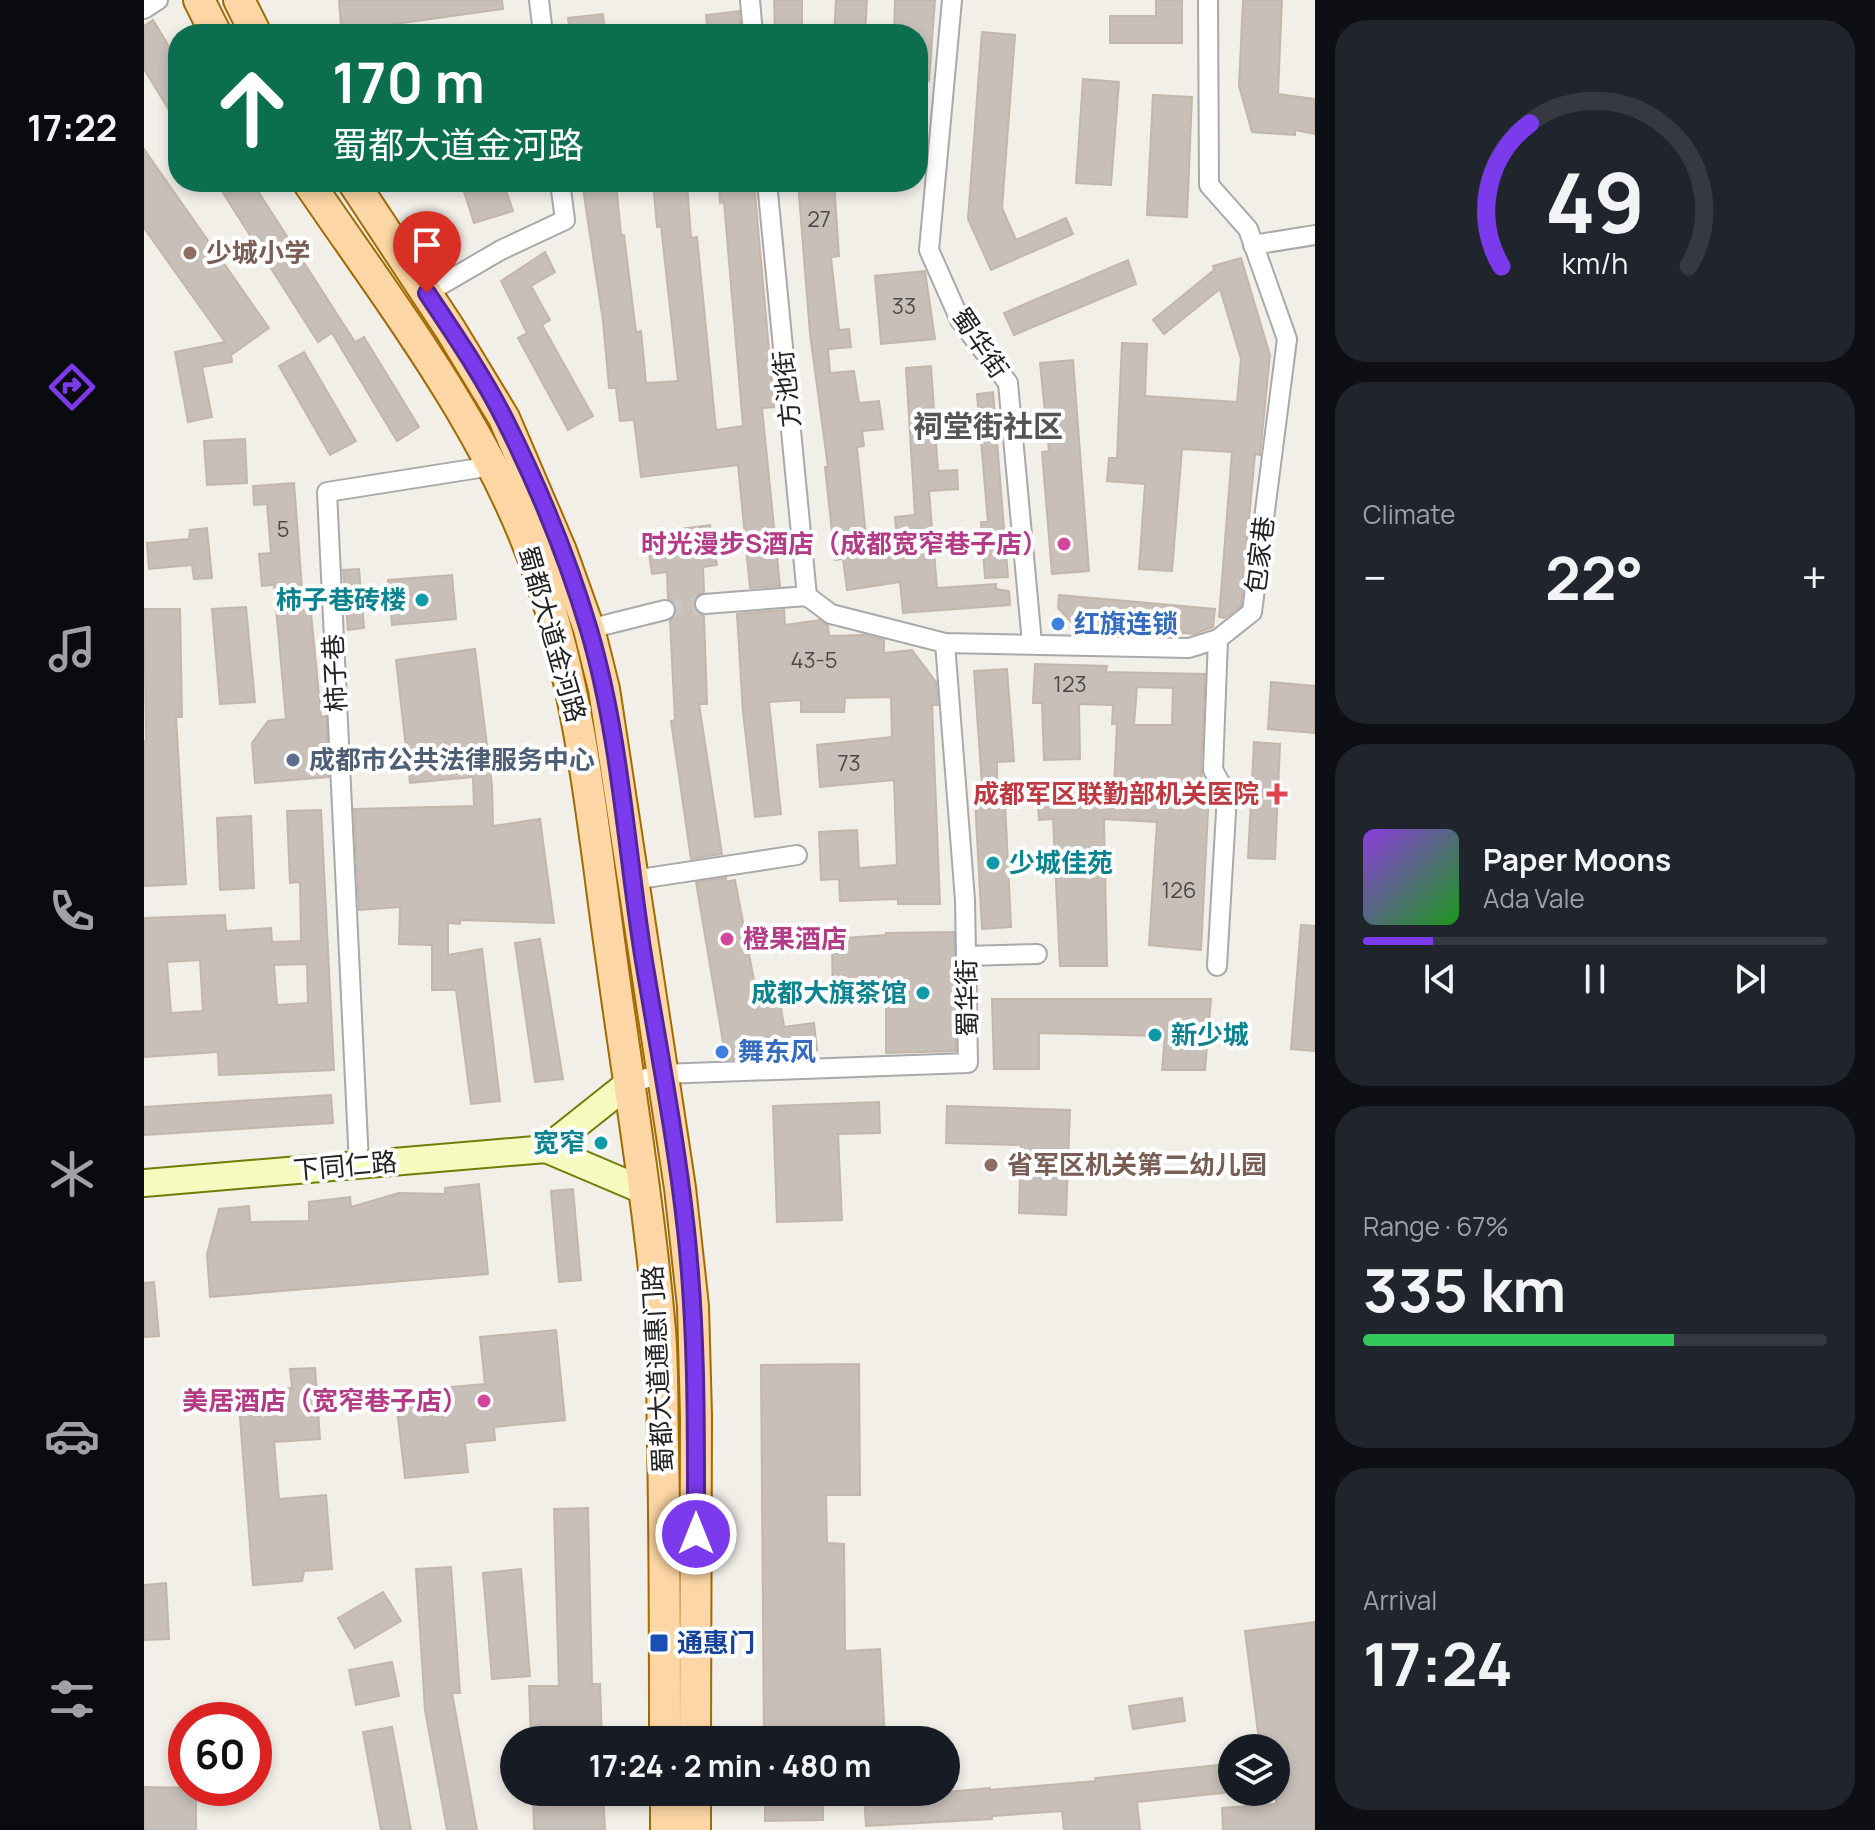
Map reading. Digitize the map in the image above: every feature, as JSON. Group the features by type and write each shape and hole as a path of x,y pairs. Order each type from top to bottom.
{"main road":[{"path":"199,0 211,24"},
{"path":"239,0 251,24"},
{"name":"蜀都大道金河路","path":"315,192 437,374 492,466 506,492 540,576 565,665 581,741 645,1191"},
{"name":"蜀都大道金河路","path":"360,192 504,418 561,551 589,629 616,754 662,1074"},
{"name":"蜀都大道通惠门路","path":"662,1074 680,1188 693,1306 696,1400 695,1726"},
{"path":"629,1083 680,1188"},
{"name":"蜀都大道通惠门路","path":"645,1191 660,1334 665,1726"},
{"path":"666,1806 666,1830"},
{"path":"695,1806 695,1830"}],"street":[{"path":"144,9 158,0"},
{"path":"539,0 542,24"},
{"path":"750,0 752,24"},
{"name":"蜀华街","path":"952,0 929,250 960,320 1008,383 1032,643"},
{"name":"包家巷","path":"807,596 831,614 945,643 1189,648 1218,639 1252,612 1287,339 1248,229 1209,185 1208,0"},
{"path":"427,293 501,250 565,220 561,192"},
{"name":"方池街","path":"768,192 807,596"},
{"path":"1253,245 1315,235"},
{"name":"柿子巷","path":"359,1164 327,492 492,466"},
{"path":"705,604 807,596"},
{"path":"589,629 665,610"},
{"path":"1217,966 1227,795 1213,770 1218,639"},
{"name":"蜀华街","path":"629,1083 662,1074 968,1063 965,900 945,643"},
{"path":"633,880 797,855"},
{"path":"966,956 1037,954"},
{"path":"546,1149 629,1083"},
{"name":"下同仁路","path":"144,1183 546,1149 645,1191"}],"building":[{"path":"339,0 502,0 503,9 395,24 341,24"},
{"path":"774,0 802,0 802,24 775,24"},
{"path":"836,0 867,0 866,24 835,24"},
{"path":"895,0 935,0 929,81 928,24 894,24"},
{"path":"1156,0 1182,0 1182,43 1110,43 1110,16 1156,16"},
{"path":"1243,0 1282,0 1278,94 1315,99 1315,134 1295,130 1295,135 1252,132 1239,86"},
{"path":"739,11 740,24 707,24 706,15"},
{"path":"603,14 604,24 569,24 568,18"},
{"path":"153,20 168,45 168,109 144,69 144,26"},
{"path":"982,32 1015,35 1002,208 1016,240 1066,218 1073,234 991,270 968,219"},
{"path":"1083,79 1119,82 1111,185 1076,183"},
{"path":"1153,95 1192,97 1187,217 1147,215"},
{"path":"144,149 168,183 168,192 174,192 269,328 231,355 232,362 202,367 212,417 188,422 175,352 225,342 144,228"},
{"path":"222,192 258,192 355,342 364,337 419,427 397,441 332,333 318,342"},
{"path":"464,192 506,192 513,211 474,223"},
{"path":"584,192 617,192 636,332 641,331 646,383 678,381 661,226 657,227 654,192 688,192 691,238 697,237 716,430 743,426 724,202 720,203 719,192 755,192 774,407 762,408 780,586 750,588 738,465 641,477 634,420 620,421 616,388 609,388 603,321"},
{"path":"799,192 835,192 839,256 831,257 839,330 849,329 851,347 828,349 830,373 854,371 859,403 879,401 883,429 862,431 864,446 857,447 868,557 898,552 895,517 915,515 906,368 931,366 938,471 957,470 958,489 929,491 937,588 996,584 996,589 1009,591 1010,605 903,613 900,582 847,590 843,559 835,560 825,467 828,467 810,334"},
{"path":"545,252 555,272 531,286 550,320 542,325 593,416 568,430 518,338 527,333 501,281"},
{"path":"1241,258 1270,355 1260,455 1255,454 1241,606 1225,618 1219,617 1232,452 1182,449 1172,571 1139,569 1145,484 1107,481 1109,458 1117,458 1122,343 1147,344 1145,396 1237,402 1241,359 1220,289 1164,334 1153,320 1214,270 1213,266"},
{"path":"1128,260 1136,284 1014,335 1004,313"},
{"path":"925,271 935,339 881,344 875,276"},
{"path":"304,352 356,441 330,455 279,366"},
{"path":"1073,360 1089,571 1052,574 1042,452 1049,451 1040,363"},
{"path":"993,392 1008,577 985,578 981,522 988,522 977,394"},
{"path":"245,439 247,483 207,485 204,441"},
{"path":"294,483 303,602 310,602 321,717 326,716 329,777 255,783 252,743 268,721 286,719 274,585 262,586 259,554 271,553 267,504 254,505 253,486"},
{"path":"710,525 717,565 703,567 704,592 693,604 696,611 704,616 707,704 699,704 722,854 691,859 671,721 675,720 670,621 677,608 668,599 667,572 652,574 646,533"},
{"path":"207,528 212,578 194,579 192,565 149,569 147,543 189,539 190,530"},
{"path":"359,569 364,628 348,630 343,570"},
{"name":"柿子巷砖楼","path":"452,575 456,619 392,625 388,580"},
{"path":"1059,595 1215,609 1213,627 1194,634 1072,623 1058,608"},
{"path":"246,607 255,702 220,704 212,609"},
{"path":"144,609 180,609 182,717 176,717 186,884 144,886"},
{"path":"784,610 785,625 820,620 828,626 829,636 864,635 884,640 884,653 912,650 936,682 938,705 932,705 940,904 898,904 898,899 840,901 839,879 821,880 819,832 857,830 859,868 897,865 894,780 820,787 817,745 892,737 891,697 845,698 844,712 801,712 801,700 769,702 781,814 755,817 743,712 737,614"},
{"path":"475,649 492,786 493,826 540,819 554,923 460,920 460,924 448,923 448,955 482,949 500,1101 471,1104 456,990 432,990 432,945 399,944 400,907 359,910 354,809 474,806 473,777 410,783 396,660"},
{"path":"1035,664 1107,666 1106,672 1205,674 1201,770 1204,791 1209,792 1201,950 1149,945 1157,822 1104,819 1107,966 1060,966 1053,819 1039,820 1036,783 1114,787 1117,724 1112,724 1113,705 1079,704 1080,759 1044,760 1042,703 1033,703","holes":["1137,687 1173,688 1172,725 1134,725"]},
{"path":"1007,669 1014,761 997,762 997,782 1004,782 1011,927 982,929 975,799 983,799 974,671"},
{"path":"1271,682 1315,686 1315,733 1268,729"},
{"path":"1254,742 1280,744 1275,859 1248,858"},
{"path":"321,810 334,1070 219,1075 218,1052 144,1057 144,918 225,915 226,931 271,928 272,942 301,941 300,882 290,883 287,811","holes":["200,960 203,1011 171,1013 167,962","307,964 308,1003 277,1005 274,965"]},
{"path":"251,816 254,888 220,890 217,818"},
{"path":"726,878 726,882 735,880 756,991 778,987 784,1027 814,1023 817,1050 726,1060 696,882"},
{"path":"1301,925 1315,926 1315,1051 1291,1049"},
{"name":"成都大旗茶馆","path":"954,932 956,1051 886,1053 886,1004 833,1004 832,939 886,933"},
{"path":"540,939 563,1079 535,1082 515,943"},
{"name":"新少城","path":"992,999 1211,999 1205,1070 1162,1070 1165,1036 1039,1033 1039,1069 994,1069"},
{"path":"331,1095 333,1123 144,1135 144,1107"},
{"path":"879,1102 880,1133 838,1134 842,1220 777,1222 773,1106"},
{"path":"947,1106 1070,1110 1066,1215 1019,1213 1021,1145 946,1143"},
{"path":"479,1184 488,1274 210,1297 207,1254 219,1209 249,1206 250,1222 309,1221 309,1202 350,1197 351,1207 399,1193 445,1194 445,1188"},
{"path":"573,1189 581,1280 559,1282 551,1191"},
{"path":"154,1282 159,1336 144,1337 144,1283"},
{"path":"556,1330 565,1420 494,1427 495,1440 465,1443 468,1472 405,1478 395,1392 485,1384 480,1337"},
{"path":"859,1364 860,1495 826,1495 827,1543 844,1544 845,1651 880,1649 884,1726 764,1726 761,1365"},
{"path":"315,1368 320,1439 274,1442 279,1499 326,1495 332,1569 304,1571 302,1581 253,1585 238,1392 292,1388 290,1369"},
{"path":"588,1508 592,1684 600,1684 602,1726 530,1726 529,1686 559,1686 554,1509"},
{"path":"451,1567 460,1693 452,1693 477,1830 447,1830 425,1710 416,1569"},
{"path":"521,1569 530,1676 492,1679 483,1573"},
{"path":"166,1583 169,1639 144,1640 144,1585"},
{"path":"383,1592 401,1621 355,1648 338,1618"},
{"path":"1315,1622 1315,1830 1223,1830 1222,1808 1290,1806 1290,1734 1258,1734 1245,1631"},
{"path":"392,1662 399,1696 356,1705 349,1670"},
{"path":"1182,1698 1185,1721 1133,1729 1129,1706"},
{"path":"392,1727 411,1830 381,1830 363,1732"},
{"path":"1218,1765 1218,1793 1137,1802 1140,1830 1064,1830 1062,1811 992,1816 992,1819 866,1826 865,1806 960,1806 960,1791 1096,1781 1095,1778"},
{"path":"144,1787 168,1787 168,1806 196,1806 196,1830 144,1830"},
{"path":"533,1806 604,1806 605,1830 534,1830"},
{"path":"765,1806 823,1806 823,1820 765,1821"}],"tunnel":[{"path":"665,610 705,604"}],"place":[{"name":"少城小学","path":"190,253"},
{"name":"时光漫步S酒店（成都宽窄巷子店）","path":"1064,544"},
{"name":"柿子巷砖楼","path":"422,600"},
{"name":"红旗连锁","path":"1058,624"},
{"name":"成都市公共法律服务中心","path":"293,760"},
{"name":"成都军区联勤部机关医院","path":"1277,794"},
{"name":"少城佳苑","path":"993,863"},
{"name":"橙果酒店","path":"727,939"},
{"name":"成都大旗茶馆","path":"923,993"},
{"name":"新少城","path":"1155,1035"},
{"name":"舞东风","path":"722,1052"},
{"name":"宽窄","path":"601,1143"},
{"name":"省军区机关第二幼儿园","path":"991,1165"},
{"name":"美居酒店（宽窄巷子店）","path":"484,1401"},
{"name":"通惠门","path":"659,1643"}],"district":[{"name":"祠堂街社区","path":"988,427"}],"route":[{"path":"427,293 504,418 561,551 589,629 604,689 686,1228 693,1306 696,1534"}]}
